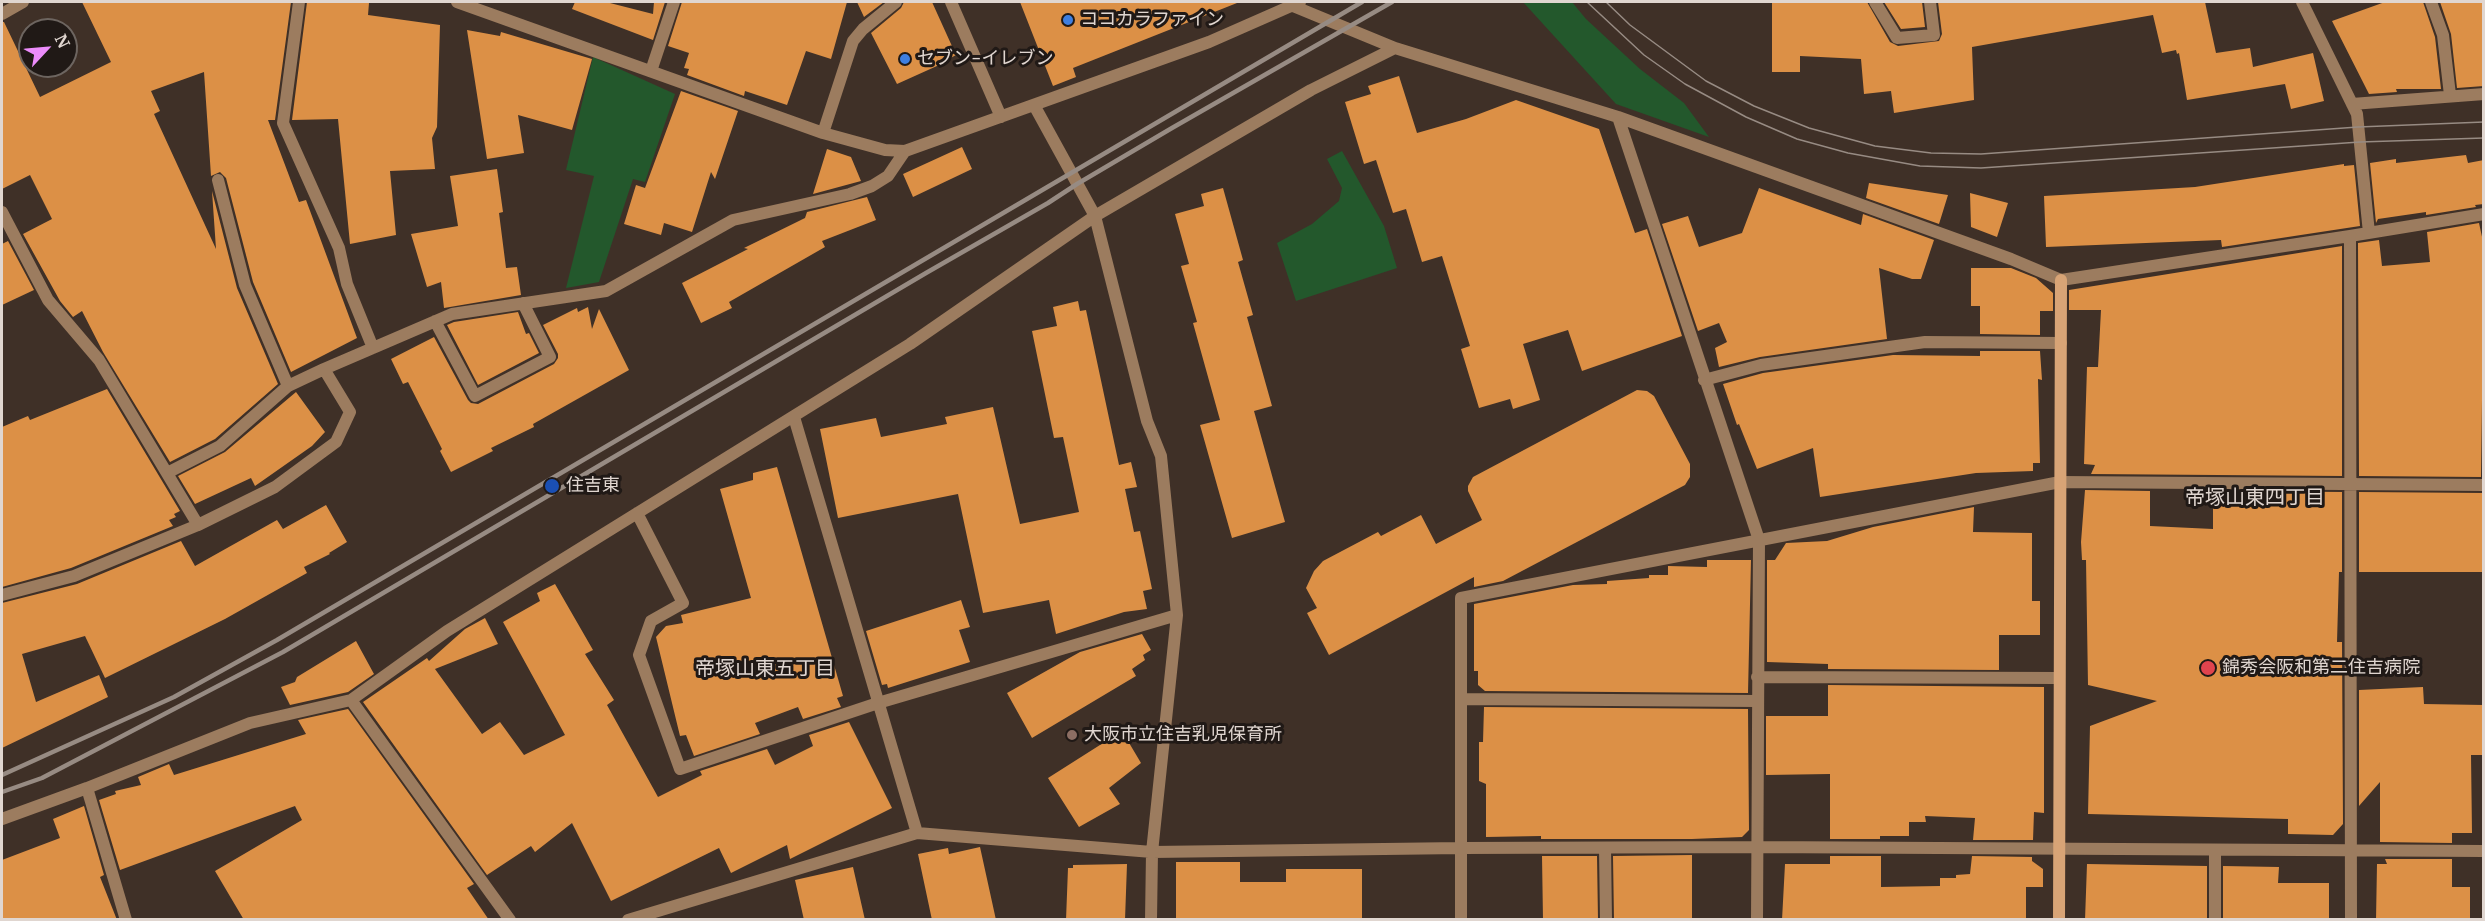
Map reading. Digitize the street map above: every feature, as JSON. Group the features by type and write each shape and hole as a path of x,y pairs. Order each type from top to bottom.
{"street":[{"path":"2,14 23,2"},
{"path":"299,2 283,123 339,248 347,284 373,348"},
{"path":"457,2 823,133 885,150 905,152 1209,42 1297,4 1395,48 1618,117 2000,255 2061,280 2484,214"},
{"path":"651,71 674,2"},
{"path":"823,133 853,41 863,29 896,2"},
{"path":"951,2 1001,117"},
{"path":"1875,2 1898,38 1934,35 1930,2"},
{"path":"2302,2 2357,114 2369,233"},
{"path":"2432,2 2443,35 2450,95"},
{"path":"2,819 87,788 249,723 351,700 447,631 910,344 1095,216 1311,90 1395,48"},
{"path":"2352,104 2484,94"},
{"path":"1034,105 1095,216 1147,421 1161,456 1177,615 1152,852 1151,920"},
{"path":"1618,117 1759,540 1757,920"},
{"path":"167,473 220,446 288,386 324,369 452,314 606,291 733,220 850,194 873,186 888,176 905,152"},
{"path":"218,180 245,285 288,386"},
{"path":"2,212 48,300 99,360 198,525"},
{"path":"2350,236 2351,920"},
{"path":"2059,920 2061,280"},
{"path":"435,321 475,396 550,357 523,303"},
{"path":"1704,380 1761,365 1925,342 2061,343"},
{"path":"2,595 74,576 198,525 275,487 336,442 350,412 324,369"},
{"path":"794,417 917,833"},
{"path":"1461,920 1461,598 2060,482 2484,485"},
{"path":"637,513 683,603 651,621 639,655 680,769 878,703 1177,615"},
{"path":"1757,677 2059,678"},
{"path":"1461,699 1757,701"},
{"path":"351,700 510,920"},
{"path":"87,788 126,920"},
{"path":"628,920 917,833 1152,852 1756,847 2484,851"},
{"path":"1605,848 1606,920"},
{"path":"2215,851 2215,920"}],"green space":[{"path":"1523,2 1572,2 1586,19 1640,69 1684,103 1709,137 1616,104"},
{"path":"593,57 675,94 645,182 633,179 599,282 566,288 594,176 566,170"},
{"path":"1342,151 1384,226 1397,268 1296,301 1277,243 1312,224 1339,201 1342,188 1327,159"}],"building":[{"path":"82,2 291,2 275,120 268,120 299,202 306,200 357,338 291,372 253,282 226,178 220,172 211,176 204,72 151,91 160,111 154,114 216,249 212,191 237,288 278,384 215,439 170,462 103,352 82,311 73,317 60,301 23,234 52,219 30,175 2,189 2,22 18,51 18,78 31,78 40,97 111,62"},
{"path":"307,2 369,3 368,15 440,25 437,127 432,138 435,169 390,171 396,235 350,244 338,119 292,120"},
{"path":"575,2 606,2 653,14 654,2 665,2 653,40 572,9"},
{"path":"682,2 847,2 831,59 806,51 787,105 745,91 744,96 687,75 689,69 684,68 689,53 668,46"},
{"path":"857,2 884,2 864,17"},
{"path":"904,2 932,2 956,55 948,61 897,84 871,33 901,8"},
{"path":"1020,2 1237,3 1073,68 1076,77 1053,86"},
{"path":"1772,2 1867,2 1890,42 1898,46 1939,41 1942,34 1938,2 2205,2 2216,53 2250,48 2253,67 2313,53 2324,101 2291,109 2285,84 2187,100 2179,53 2177,54 2176,50 2162,53 2153,15 1972,47 1974,100 1894,113 1891,91 1864,94 1861,59 1800,56 1800,72 1772,72"},
{"path":"1884,2 1922,2 1925,27 1901,29"},
{"path":"2385,2 2423,2 2435,37 2441,89 2396,89 2397,92 2369,94 2332,21"},
{"path":"2440,2 2484,2 2484,86 2457,88 2451,34"},
{"path":"467,30 500,36 501,32 592,59 572,130 518,115 524,153 487,159"},
{"path":"1399,76 1417,133 1466,119 1516,100 1599,129 1635,233 1647,229 1682,336 1582,371 1568,330 1523,344 1540,400 1513,409 1510,399 1479,408 1461,349 1470,346 1442,256 1422,262 1406,209 1393,213 1376,160 1364,164 1345,102 1371,94 1368,86"},
{"path":"681,91 738,111 715,179 711,172 692,232 664,223 661,235 624,224 636,185 645,188"},
{"path":"962,147 972,169 913,197 903,174"},
{"path":"827,149 851,157 861,181 813,194"},
{"path":"2466,155 2468,163 2484,160 2484,204 2426,215 2426,212 2378,219 2376,223 2370,163 2396,159 2396,163"},
{"path":"2344,164 2344,166 2354,165 2360,226 2222,247 2221,240 2046,247 2044,196 2195,187"},
{"path":"497,169 503,212 499,213 506,268 517,267 521,295 444,308 441,282 427,287 411,234 458,226 450,176"},
{"path":"1869,183 1948,195 1939,224 1866,198"},
{"path":"1223,188 1243,260 1238,262 1253,315 1247,317 1272,406 1254,411 1285,522 1232,538 1200,425 1220,420 1193,323 1197,322 1181,266 1189,264 1175,214 1204,206 1201,194"},
{"path":"1759,188 1861,225 1863,214 1934,240 1921,279 1912,279 1879,268 1887,339 1760,357 1719,367 1715,348 1727,342 1719,323 1698,331 1662,224 1688,216 1699,247 1742,233"},
{"path":"1970,193 2008,203 1997,237 1971,227"},
{"path":"867,197 876,220 822,241 825,247 729,302 732,308 701,323 682,283 748,249 744,248 805,218 807,212"},
{"path":"2479,223 2484,246 2481,477 2359,476 2358,243 2379,240 2382,266 2430,262 2427,232"},
{"path":"8,241 34,290 2,305 2,244"},
{"path":"2342,246 2342,476 2091,474 2095,465 2084,464 2087,367 2098,367 2101,310 2069,310 2069,290"},
{"path":"1971,268 2011,268 2036,278 2053,293 2053,311 2040,311 2040,335 1980,334 1980,306 1971,306"},
{"path":"1078,301 1080,311 1086,310 1119,465 1131,462 1137,487 1125,489 1134,532 1140,531 1152,589 1143,591 1147,609 1124,612 1056,634 1049,600 983,613 958,494 838,518 820,429 876,418 881,437 947,424 945,417 993,407 1020,524 1079,512 1063,437 1054,438 1032,331 1057,326 1053,307"},
{"path":"588,307 592,329 599,309 629,370 533,424 534,427 491,448 493,451 451,472 408,382 403,384 391,359 434,337 468,400 478,404 554,364 558,354 543,325 577,308 578,312"},
{"path":"518,312 526,334 529,333 539,353 478,385 447,325"},
{"path":"1980,351 2040,351 2042,380 2038,379 2040,463 2033,463 2033,471 1976,473 1820,497 1813,448 1757,469 1739,424 1737,425 1723,384 1763,373 1893,355 1980,356"},
{"path":"107,389 180,511 174,514 176,517 169,520 173,526 71,568 2,587 2,427 28,416 30,420"},
{"path":"1637,390 1647,391 1654,396 1690,464 1690,477 1685,485 1503,581 1474,587 1474,577 1329,655 1307,613 1317,608 1306,588 1314,571 1323,561 1378,532 1381,536 1421,515 1436,544 1482,520 1468,491 1473,477"},
{"path":"296,392 325,432 312,446 255,486 251,478 195,504 178,476 225,452"},
{"path":"777,467 843,696 837,698 841,707 803,719 798,707 755,723 760,734 694,756 686,735 680,736 656,637 666,626 683,623 681,615 751,598 720,489 753,480 753,473"},
{"path":"2085,490 2150,491 2150,526 2213,529 2213,491 2342,492 2342,572 2339,572 2337,642 2342,642 2343,824 2333,835 2288,834 2288,819 2088,814 2090,726 2157,701 2088,685 2086,560 2082,560 2081,542"},
{"path":"2359,492 2484,493 2484,572 2359,572"},
{"path":"326,505 347,542 330,554 304,567 307,573 225,619 105,678 85,636 22,654 36,702 99,675 108,697 2,748 2,603 77,584 181,541 195,566 277,520 283,529"},
{"path":"1974,507 1973,532 2032,533 2032,601 2040,601 2040,635 1999,635 1999,670 1828,669 1828,664 1767,662 1767,560 1775,560 1786,543 1827,541 1873,527"},
{"path":"1707,560 1751,560 1748,693 1485,691 1478,685 1478,671 1474,671 1474,604 1573,585 1607,584 1607,581 1649,578 1649,575 1668,575 1668,566 1707,567"},
{"path":"555,584 593,650 585,654 614,700 607,705 658,797 702,775 700,771 767,749 775,765 813,746 809,735 849,722 892,808 790,859 787,845 731,873 719,848 611,901 572,823 535,852 531,846 487,875 363,702 427,658 429,661 465,629 485,618 498,644 435,669 482,734 500,722 524,755 565,735 503,622 540,601 537,593"},
{"path":"961,600 970,627 959,630 970,662 888,688 887,684 882,685 866,631"},
{"path":"1142,634 1151,650 1143,655 1145,660 1132,669 1136,676 1032,738 1007,693 1080,652"},
{"path":"356,641 374,674 348,692 290,705 281,687 295,682 297,677"},
{"path":"1828,685 2044,687 2044,813 2034,812 2033,840 1973,840 1975,818 1925,816 1926,822 1909,822 1909,836 1880,836 1880,839 1830,839 1830,774 1766,775 1766,716 1828,716"},
{"path":"2423,687 2424,704 2484,705 2484,755 2471,755 2472,833 2452,833 2452,843 2380,842 2380,782 2359,806 2359,690"},
{"path":"1484,707 1748,709 1749,830 1742,837 1692,839 1486,837 1486,784 1479,781 1479,742 1483,742"},
{"path":"348,709 474,884 467,888 489,920 244,920 215,871 302,820 295,806 120,870 99,800 116,794 115,791 141,785 138,777 169,764 174,775 306,734 298,720"},
{"path":"1122,731 1141,763 1109,788 1120,804 1079,827 1048,778"},
{"path":"84,806 104,875 100,877 117,920 2,920 2,860 60,838 53,819"},
{"path":"980,847 996,920 932,920 918,854 948,848 949,854"},
{"path":"1692,855 1692,920 1614,920 1613,856"},
{"path":"1542,856 1597,856 1598,920 1543,920"},
{"path":"1830,856 1881,856 1881,887 1940,886 1940,878 1956,878 1956,875 1970,874 1972,856 2032,857 2032,861 2043,869 2043,887 2026,887 2026,920 1782,920 1785,864 1830,864"},
{"path":"2385,859 2452,859 2452,887 2470,887 2470,920 2376,920 2377,864 2387,864"},
{"path":"1176,862 1240,862 1240,882 1286,882 1286,869 1362,869 1362,920 1176,920"},
{"path":"1127,864 1125,920 1066,920 1068,868 1073,868 1073,865"},
{"path":"2087,864 2207,866 2207,920 2085,920"},
{"path":"2223,866 2279,867 2278,883 2329,883 2329,920 2223,920"},
{"path":"853,867 865,920 804,920 795,880"}],"tram line":[{"path":"1587,2 1644,55 1685,84 1746,117 1797,139 1848,153 1920,166 1981,168 2360,142 2484,138"},
{"path":"1606,2 1630,25 1706,81 1754,106 1809,128 1875,146 1931,153 1981,154 2358,127 2484,122"}],"railway":[{"path":"2,775 174,697 277,640 1362,2"},
{"path":"2,792 42,778 283,652 1172,128 1392,2"}],"place":[{"name":"ココカラファイン","path":"1068,20"},
{"name":"セブン-イレブン","path":"905,59"},
{"name":"住吉東","path":"552,486"},
{"name":"錦秀会阪和第二住吉病院","path":"2208,668"},
{"name":"大阪市立住吉乳児保育所","path":"1072,735"}],"district":[{"name":"帝塚山東四丁目","path":"2255,498"},
{"name":"帝塚山東五丁目","path":"765,669"}]}
